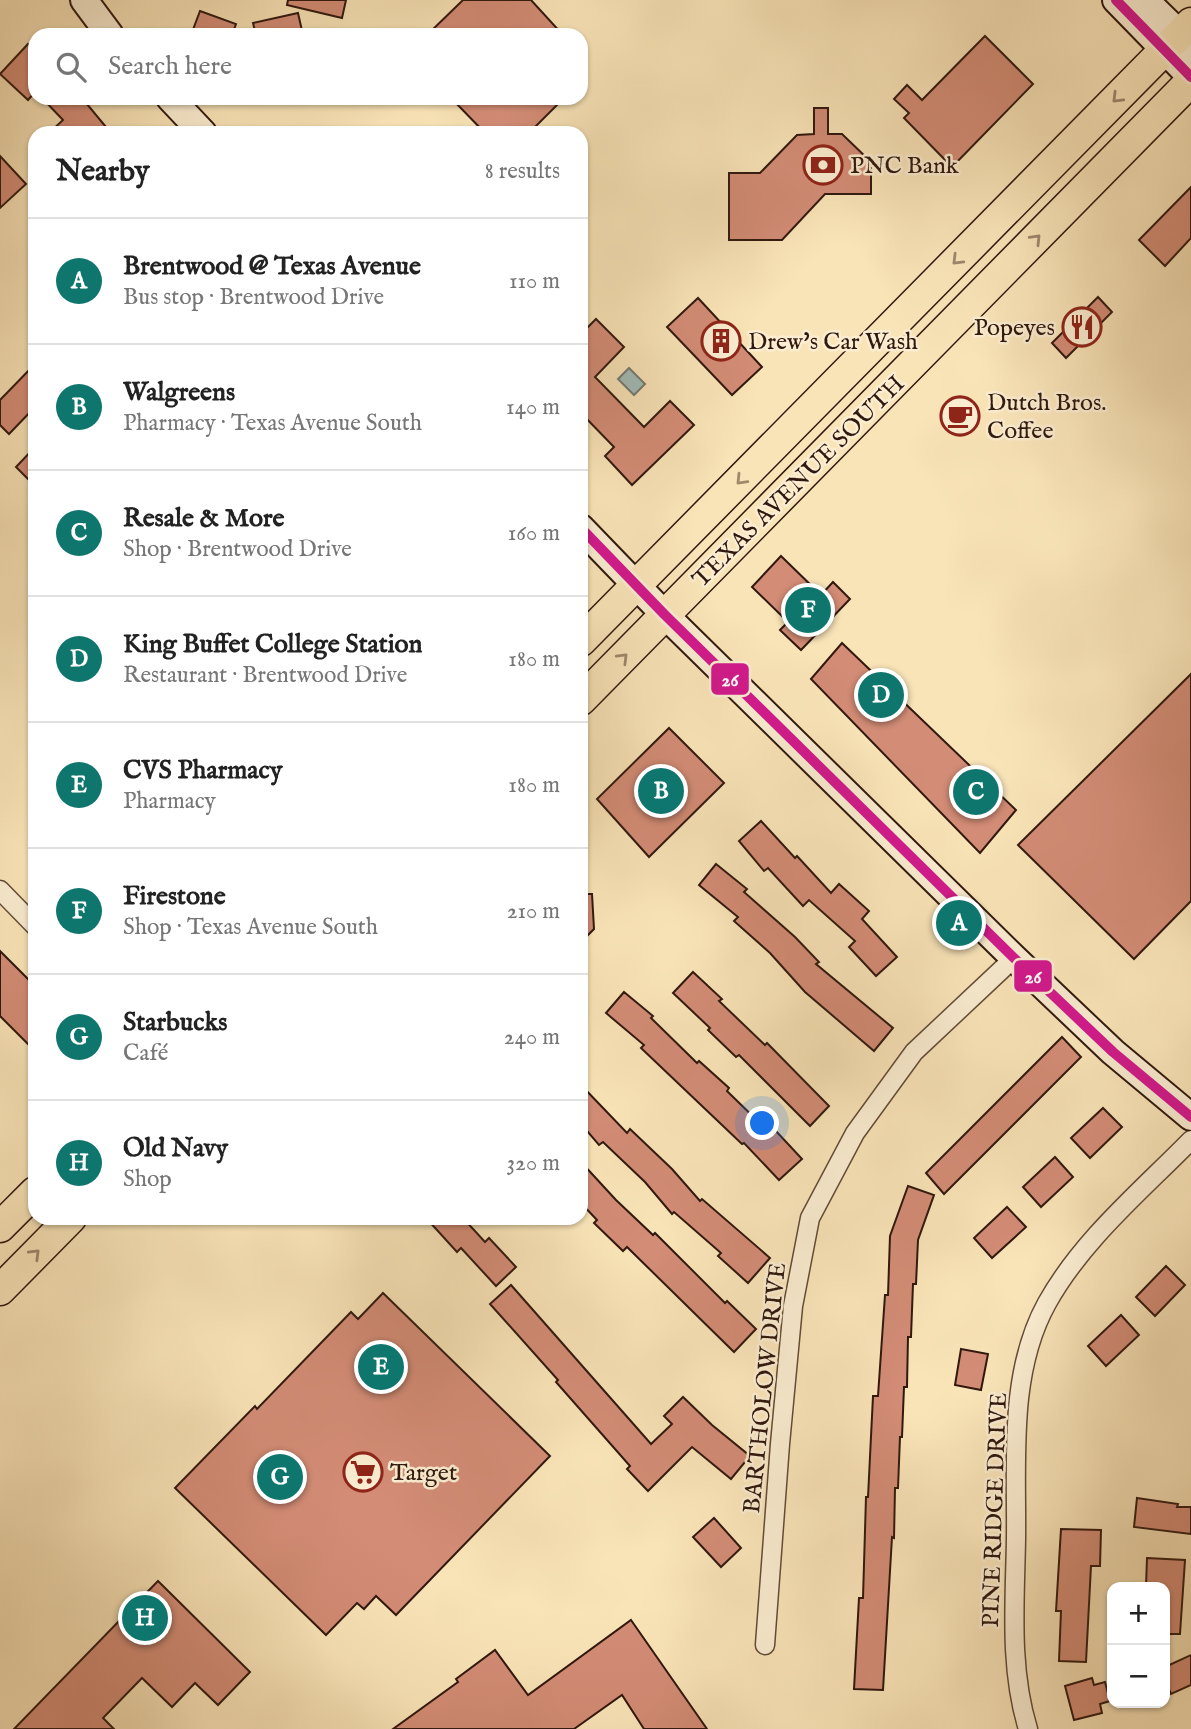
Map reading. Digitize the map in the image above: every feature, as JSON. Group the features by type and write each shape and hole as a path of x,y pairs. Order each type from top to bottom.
{"main road":[{"name":"TEXAS AVENUE SOUTH","path":"588,634 1181,38"},
{"name":"TEXAS AVENUE SOUTH","path":"588,693 1191,79"},
{"path":"4,1215 28,1197"},
{"path":"0,1290 64,1225"}],"street":[{"path":"84,0 105,28"},
{"path":"1116,0 1181,38"},
{"path":"1145,0 1181,38 1191,79"},
{"path":"177,105 197,126"},
{"path":"588,535 665,615 1014,958 1113,1052 1191,1117"},
{"path":"0,890 28,919"},
{"name":"BARTHOLOW DRIVE","path":"765,1645 779,1444 793,1306 810,1218 855,1133 914,1052 1014,958"},
{"name":"PINE RIDGE DRIVE","path":"1028,1729 1018,1688 1014,1646 1017,1413 1024,1369 1046,1304 1084,1249 1191,1140"}],"water":[{"path":"629,368 645,384 634,395 618,379"}],"building":[{"path":"288,0 346,0 342,18 287,5"},
{"path":"463,0 531,0 557,28 434,28"},
{"path":"200,11 236,24 235,28 194,28"},
{"path":"298,13 301,28 254,28 253,23"},
{"path":"985,36 1033,84 952,167 904,118 909,113 894,99 907,85 922,100"},
{"path":"28,44 28,100 0,74"},
{"path":"49,105 88,105 105,126 57,126 63,120"},
{"path":"458,105 557,105 536,126 478,126"},
{"path":"814,108 828,108 828,134 842,134 871,162 871,194 825,194 782,240 729,240 729,173 760,173 797,135 814,134"},
{"path":"0,156 26,184 0,208"},
{"path":"1191,187 1191,238 1165,266 1139,240"},
{"name":"Popeyes","path":"1098,297 1112,312 1066,358 1052,343"},
{"name":"Drew's Car Wash","path":"698,298 762,367 732,395 667,327"},
{"path":"596,319 624,347 595,377 644,427 670,401 694,425 632,485 605,456 614,447 588,420 588,327"},
{"path":"28,371 28,414 9,434 0,425 0,400"},
{"name":"Dutch Bros. Coffee","path":"955,399 977,421 965,433 943,411"},
{"path":"28,454 28,479 16,467"},
{"path":"781,556 821,595 833,582 850,599 801,650 780,630 788,622 752,587"},
{"path":"842,643 1016,810 980,853 811,679"},
{"path":"1191,674 1191,901 1134,959 1018,845"},
{"path":"669,728 724,783 649,857 597,799"},
{"path":"761,821 831,893 839,884 869,911 862,919 897,957 876,976 849,947 855,941 809,900 803,906 768,868 764,871 739,841"},
{"path":"716,864 747,889 744,892 795,937 819,962 816,964 893,1028 874,1051 805,992 770,953 734,921 738,917 699,885"},
{"path":"588,894 592,894 594,929 588,935"},
{"path":"0,951 28,979 28,1044 0,1016"},
{"path":"693,972 722,999 719,1001 765,1045 767,1043 829,1106 810,1126 739,1055 736,1057 708,1030 710,1028 673,993"},
{"path":"624,992 653,1016 651,1018 697,1063 699,1061 729,1088 727,1091 771,1134 775,1130 802,1159 779,1180 744,1143 641,1048 644,1045 606,1013"},
{"path":"1062,1037 1081,1057 944,1194 926,1173"},
{"path":"588,1092 627,1133 630,1129 672,1169 700,1201 702,1199 770,1258 748,1283 718,1256 721,1253 674,1212 672,1214 645,1182 603,1142 599,1145 588,1132"},
{"path":"1103,1108 1122,1127 1090,1158 1071,1138"},
{"path":"1055,1157 1073,1177 1041,1207 1023,1187"},
{"path":"588,1170 616,1200 653,1235 655,1233 725,1303 727,1301 756,1329 734,1352 627,1247 623,1251 594,1223 597,1220 588,1210"},
{"path":"908,1186 934,1195 918,1240 916,1284 913,1284 907,1387 904,1387 898,1488 895,1488 883,1690 854,1689 859,1598 863,1598 873,1396 878,1396 885,1295 888,1295 890,1236"},
{"path":"1007,1207 1026,1227 992,1258 974,1238"},
{"path":"432,1225 469,1225 485,1242 489,1238 516,1267 496,1286 461,1248 457,1252"},
{"path":"1166,1266 1185,1285 1155,1316 1136,1297"},
{"path":"511,1285 651,1444 672,1424 664,1416 683,1397 750,1456 731,1479 692,1447 648,1491 627,1469 630,1466 556,1382 558,1380 490,1304"},
{"name":"Target","path":"383,1293 550,1456 396,1615 376,1596 364,1609 357,1603 326,1635 175,1488 255,1406 257,1409 351,1312 358,1319"},
{"path":"1121,1315 1139,1335 1106,1366 1088,1346"},
{"path":"961,1349 988,1354 981,1390 955,1385"},
{"path":"1137,1498 1178,1504 1177,1507 1191,1507 1191,1534 1134,1527"},
{"path":"714,1518 741,1548 721,1567 693,1537"},
{"path":"1061,1529 1101,1530 1100,1566 1091,1566 1086,1662 1059,1661 1061,1611 1056,1611"},
{"path":"1147,1558 1185,1560 1180,1634 1170,1634 1170,1582 1146,1582"},
{"path":"158,1581 250,1672 218,1705 195,1683 172,1707 142,1678 103,1718 114,1729 14,1729"},
{"path":"631,1620 707,1729 644,1729 622,1695 574,1729 393,1729 458,1682 456,1679 495,1650 528,1695"},
{"path":"1191,1655 1191,1685 1171,1694 1170,1692 1170,1665"},
{"path":"1092,1678 1094,1685 1105,1682 1107,1702 1100,1704 1102,1713 1074,1720 1065,1686"}],"transit line":[{"name":"26","path":"1116,0 1191,77"},
{"name":"26","path":"588,535 665,615 1014,958 1113,1052 1191,1117"}],"place":[{"name":"PNC Bank","path":"823,165"},
{"name":"Popeyes","path":"1082,327"},
{"name":"Drew's Car Wash","path":"721,341"},
{"name":"Dutch Bros. Coffee","path":"960,416"},
{"name":"Firestone","path":"808,610"},
{"name":"King Buffet College Station","path":"881,695"},
{"name":"Walgreens","path":"661,791"},
{"name":"Resale & More","path":"976,792"},
{"name":"Brentwood @ Texas Avenue","path":"959,923"},
{"name":"CVS Pharmacy","path":"381,1367"},
{"name":"Target","path":"363,1472"},
{"name":"Starbucks","path":"280,1477"},
{"name":"Old Navy","path":"145,1618"}]}
